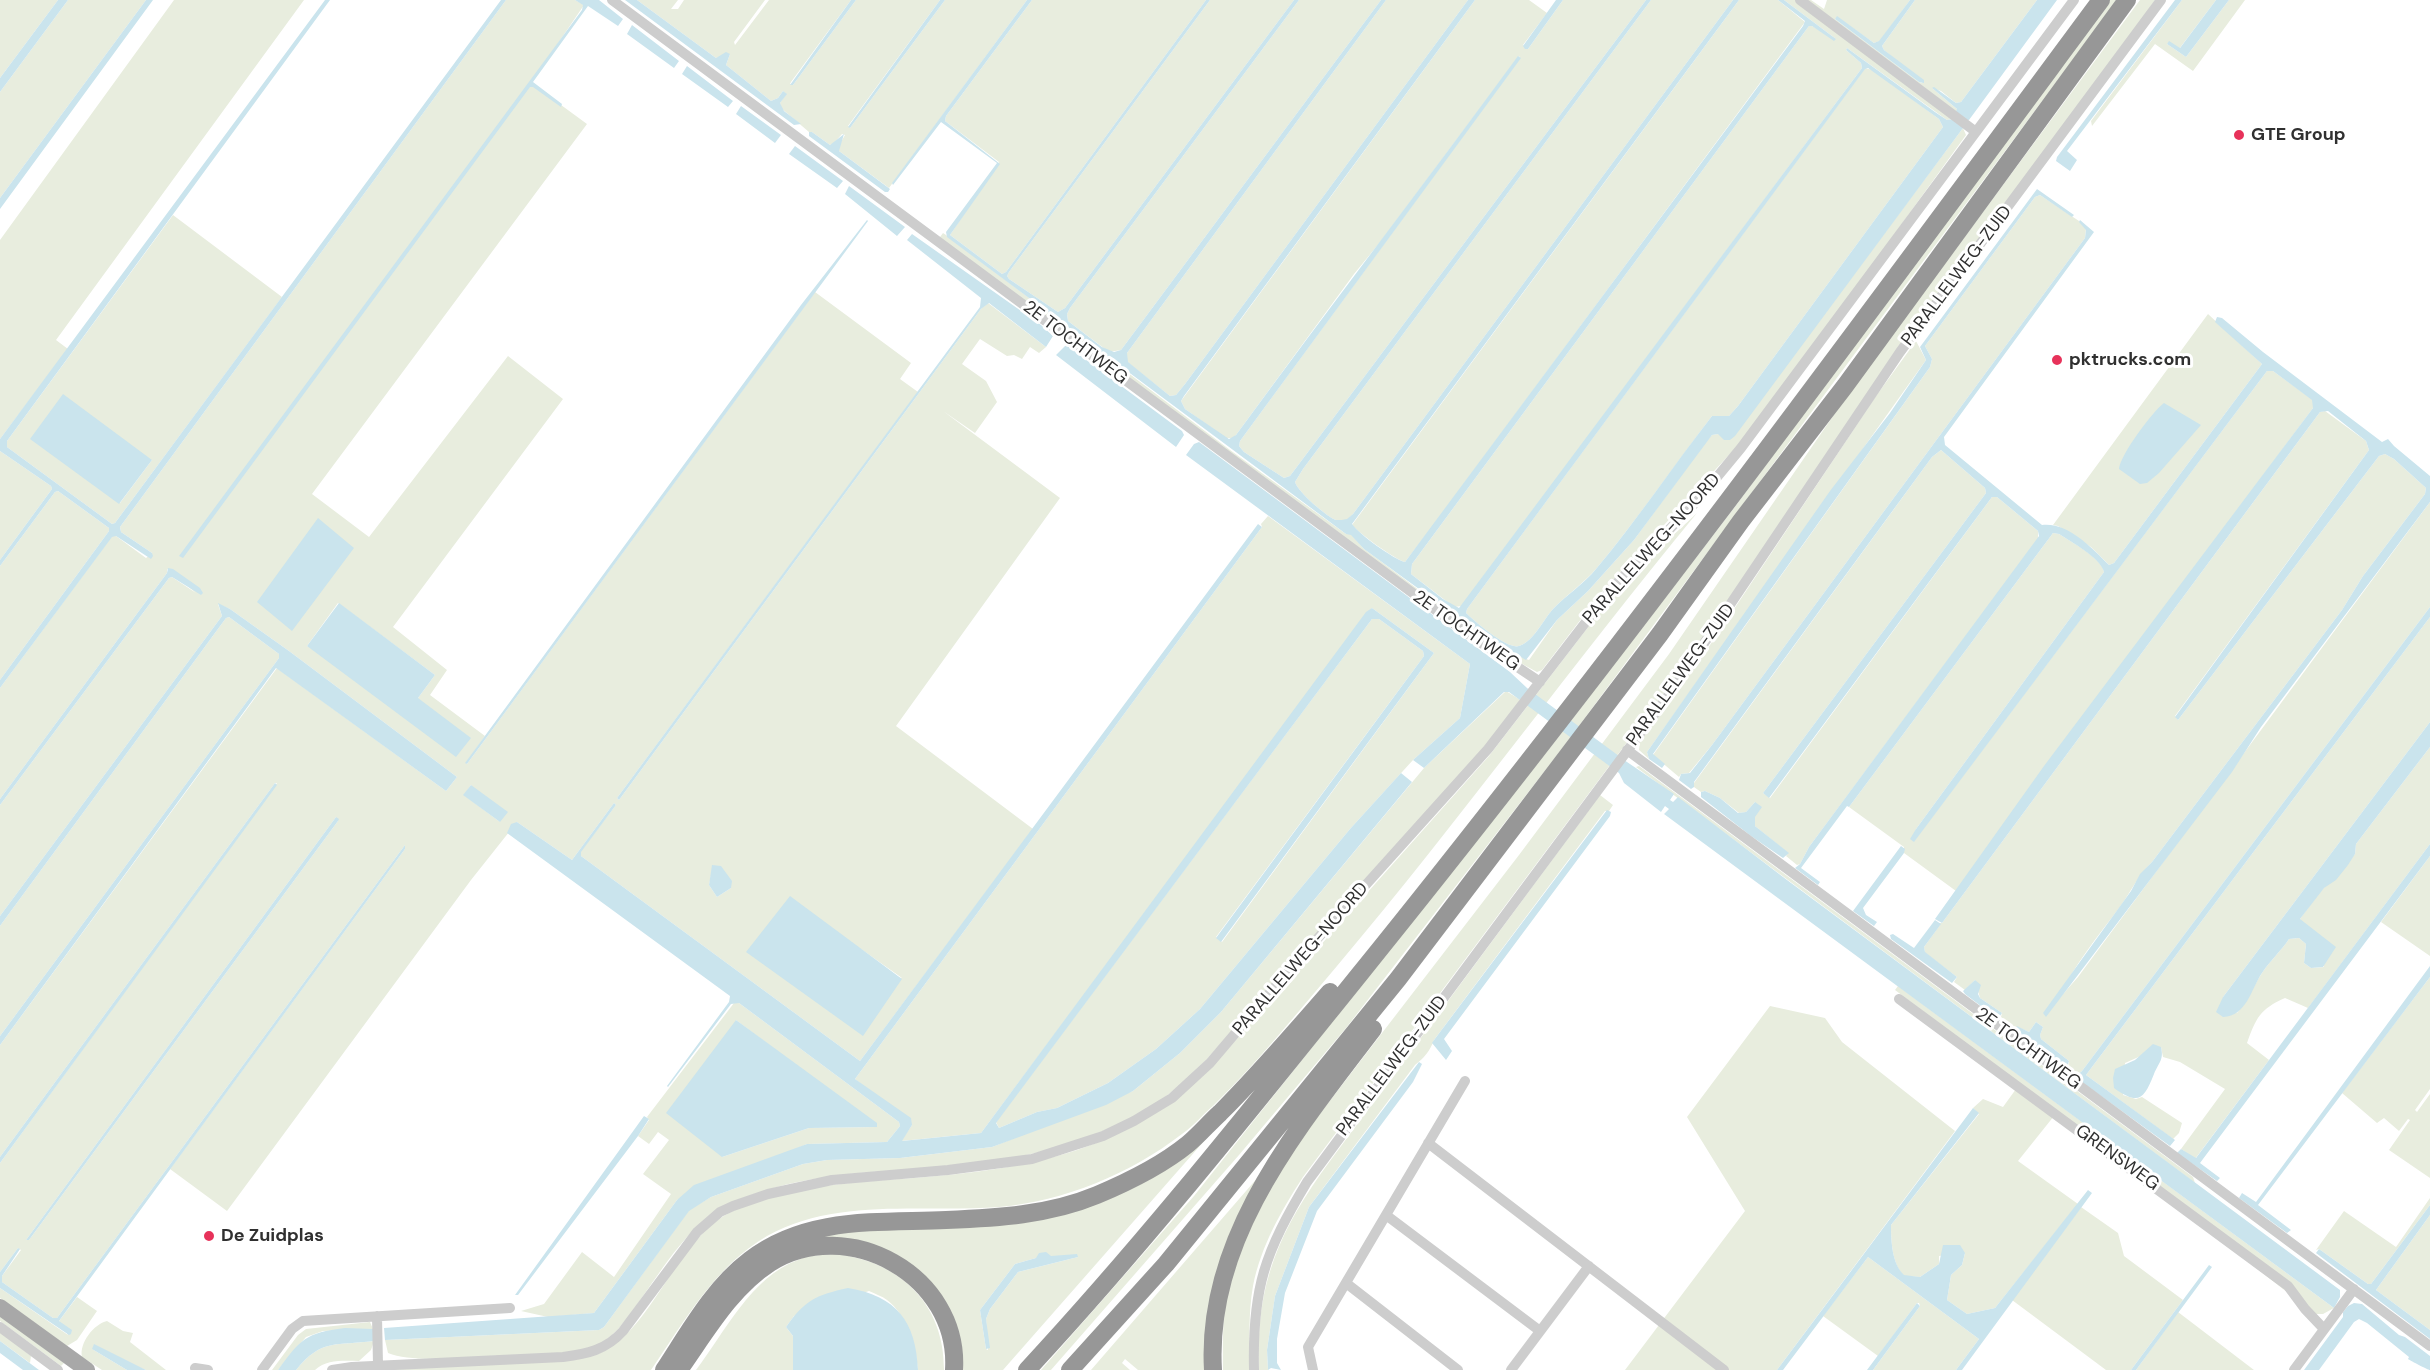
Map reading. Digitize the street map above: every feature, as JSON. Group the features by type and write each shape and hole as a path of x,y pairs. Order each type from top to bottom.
{"highway":[{"path":"1027,1370 1178,1199 1551,733 1662,589 2101,0"},
{"path":"1070,1370 1166,1264 1398,979 1570,754 1741,521 1845,386 2127,0"},
{"path":"664,1370 723,1286 750,1260 797,1234 846,1223 946,1220 1050,1211 1096,1196 1143,1174 1187,1144 1248,1085 1370,946 1392,934"},
{"path":"1213,1370 1215,1321 1224,1273 1245,1218 1301,1125 1390,1005 1398,979"},
{"path":"679,1370 723,1307 753,1275 786,1254 812,1246 830,1245 849,1246 886,1257 916,1278 934,1300 949,1327 954,1370"}],"main road":[{"path":"0,1307 87,1370"}],"street":[{"name":"2E TOCHTWEG","path":"612,0 1537,686"},
{"path":"1800,0 1973,130"},
{"name":"PARALLELWEG-NOORD","path":"332,1370 378,1365 563,1357 595,1352 610,1344 624,1331 697,1232 720,1212 733,1206 768,1194 832,1180 948,1170 1032,1159 1103,1136 1156,1108 1187,1086 1210,1063 1291,968 1488,749 1612,588 1698,500 1741,448 1973,130 2074,0"},
{"name":"PARALLELWEG-ZUID","path":"1254,1370 1255,1312 1264,1267 1282,1223 1306,1182 1625,753 1728,610 1900,352 2161,0"},
{"name":"2E TOCHTWEG","path":"1625,753 2430,1346"},
{"name":"GRENSWEG","path":"1899,999 2288,1286 2324,1329"},
{"path":"1313,1370 1308,1347 1465,1081"},
{"path":"1428,1143 1724,1370"},
{"path":"1386,1215 1540,1330"},
{"path":"1510,1370 1589,1266"},
{"path":"1346,1283 1458,1370"},
{"path":"2294,1370 2354,1289"},
{"path":"262,1370 292,1329 303,1321 378,1321 510,1308"},
{"path":"378,1321 378,1365"},
{"path":"0,1327 58,1370"},
{"path":"195,1368 208,1370"}],"shaded area":[{"path":"0,0 58,0 0,78"},
{"path":"68,0 146,0 0,198 0,92"},
{"path":"174,0 304,0 56,340 68,349 0,439 0,240"},
{"path":"506,0 575,0 584,5 531,83 587,124 312,494 369,537 508,356 563,399 393,627 447,670 430,695 485,736 467,764 815,292 911,363 900,379 918,392 617,798 619,800 981,309 988,303 1046,347 1039,353 1030,347 1022,359 1014,355 1007,356 980,339 962,364 986,381 997,402 975,433 943,411 1060,498 896,726 1033,829 860,1061 581,856 580,852 616,805 614,803 572,860 517,822 471,880 227,1211 170,1169 405,849 405,845 57,1318 53,1318 2,1282 2,1276 21,1250 18,1248 0,1272 0,1163 277,783 0,1157 0,1045 277,668 446,791 457,777 289,651 230,609 218,604 222,616 0,916 0,805 169,578 172,577 196,593 167,569 167,573 0,799 0,688 112,536 116,536 146,558 152,553 121,532 120,527","holes":["338,603 435,675 418,698 307,646","471,785 500,822 464,795","336,817 338,821 29,1240 26,1240","713,865 731,888 717,897 709,885","861,949 902,978 747,952"]},
{"path":"637,0 678,0 671,9 678,9 684,0 765,0 734,42 735,45 769,0 851,0 791,82 790,84 793,85 856,0 940,0 848,126 850,128 945,0 1027,0 889,188 839,151 838,147 845,135 842,134 830,145 809,132 781,108 780,103 786,94 783,91 778,98 771,101 726,65 730,54 716,58"},
{"path":"1032,0 1206,0 1006,272 1002,274 950,235 999,162 945,121 946,116"},
{"path":"1210,0 1294,0 1065,308 1058,312 1007,276"},
{"path":"1299,0 1381,0 1121,350 1109,352 1068,321 1067,314 1070,308"},
{"path":"1386,0 1468,0 1185,384 1176,395 1170,396 1127,362 1127,353"},
{"path":"1475,0 1529,0 1547,13 1523,45 1528,49 1563,0 1646,0 1290,476 1284,478 1244,452 1239,446 1240,441 1520,58 1519,56 1236,435 1233,438 1226,438 1185,409 1181,401"},
{"path":"1651,0 1733,0 1353,514 1347,520 1332,518 1313,504 1297,486 1295,482 1303,469"},
{"path":"1739,0 1778,0 1805,22 1405,562 1393,556 1352,525"},
{"path":"1784,0 1796,0 1953,119 1947,120 1847,48 1846,50 1861,63 1862,68 1462,606 1454,607 1411,574 1412,564 1809,26 1836,39"},
{"path":"1804,0 1811,0 1824,9 1827,0 1910,0 1880,41 1874,43 1837,17 1835,19 1923,83 1882,46 1915,0 2037,0 1961,102 1956,103 1941,91 1932,88 1957,109 1957,113"},
{"path":"2109,0 2117,0 1564,746 1346,1028 1239,1155 1051,1370 1041,1370 1194,1196 1556,740 1734,508"},
{"path":"2140,0 2155,0 1683,667 1303,1177 1273,1229 1257,1271 1250,1307 1249,1370 1223,1370 1224,1314 1240,1250 1272,1185 1312,1124 1519,855 1669,654 1849,393"},
{"path":"2182,0 2216,0 2179,49 2169,42 2167,44 2186,57 2229,0 2245,0 2193,71 2155,44 2092,126 2091,121"},
{"path":"1865,68 1873,70 1939,119 1943,127 1738,406 1729,416 1712,416 1596,569 1553,609 1529,640 1519,646 1507,644 1470,617 1466,613 1467,609"},
{"path":"1963,128 1966,135 1799,366 1741,442 1601,593 1542,670 1537,672 1482,642 942,241 940,237 943,233 946,235 1230,450 1346,534 1351,534 1364,549 1433,600 1468,625 1529,660 1557,620 1588,591 1634,540 1704,444 1712,435 1718,434 1821,318"},
{"path":"2040,195 2079,221 2086,229 2085,238 1712,745 1689,773 1681,774 1679,777 1653,755 1930,367 1932,359 1925,346 2035,197"},
{"path":"173,215 282,297 115,523 112,524 7,447 7,441","holes":["152,460 120,503 82,475"]},
{"path":"2208,314 2262,364 2114,563 2109,565 2091,547 2053,525"},
{"path":"1916,341 1926,360 1647,752 1649,759 1639,750 1640,742 1702,657 1876,396"},
{"path":"2267,371 2273,371 2313,400 2313,408 1956,891 1904,853 1904,847 1849,807 2053,533 2059,534 2098,561 2104,572 1916,829 1914,841"},
{"path":"2325,411 2366,441 2369,450 2175,716 2178,720 2379,456 2385,454 2394,459 2426,488 2425,494 2363,576 2342,610 2139,877 2079,963 2057,1001 2078,977 2430,502 2430,607 2078,1074 2068,1067 2069,1061 2041,1039 2043,1027 2036,1022 2029,1032 2015,1027 2001,1017 2002,1013 1980,998 1975,980 1965,990 1954,982 1957,977 1925,953 1924,947 1940,925 1938,923 1942,923 2320,412"},
{"path":"1941,450 1985,488 1986,493 1763,793 1770,798 1992,497 1997,497 2038,531 2038,539 1809,847 1800,864 1797,865 1786,856 1788,853 1755,826 1755,802 1746,812 1739,813 1720,798 1705,791 1701,792 1694,787 1694,783 1932,457"},
{"path":"0,451 51,486 52,489 0,560"},
{"path":"58,491 109,528 109,531 0,680 0,566"},
{"path":"1697,513 1337,966 1230,1089 1191,1127 1162,1148 1119,1173 1096,1183 1048,1199 1024,1204 999,1207 851,1211 794,1224 767,1236 748,1248 716,1279 688,1314 651,1370 377,1370 596,1355 616,1343 634,1326 696,1241 714,1223 735,1210 775,1196 816,1187 944,1175 1028,1163 1068,1153 1106,1139 1142,1121 1178,1097 1212,1067 1489,756 1612,596 1638,568"},
{"path":"1268,516 1470,664 1460,718 1413,760 1350,829 1200,1009 1156,1049 1108,1083 1057,1108 1037,1112 999,1128 996,1122 1372,619 1379,619 1423,651 1424,656 1216,937 1222,942 1434,653 1372,608 981,1133 901,1141 912,1125 855,1079"},
{"path":"229,617 279,654 279,658 0,1036 0,926 226,618"},
{"path":"2430,617 2430,722 2223,997 2237,1013 2262,973 2289,939 2299,938 2306,944 2304,963 2311,968 2324,967 2300,919 2318,894 2355,854 2356,844 2430,747 2430,844 2308,1008 2285,998 2264,1010 2260,1015 2247,1043 2269,1060 2195,1159 2181,1149 2225,1089 2180,1062 2163,1057 2161,1047 2125,1063 2123,1095 2136,1099 2142,1097 2182,1123 2179,1133 2173,1139 2086,1075"},
{"path":"1506,691 1520,702 1485,747 1206,1060 1174,1090 1144,1110 1090,1136 1032,1154 973,1164 812,1179 736,1201 720,1209 692,1232 668,1260 618,1329 601,1343 582,1350 542,1355 437,1359 410,1358 388,1353 385,1340 599,1330 604,1327 689,1210 711,1197 803,1164 827,1160 900,1158 992,1147 1133,1091 1180,1053 1221,1012 1424,768"},
{"path":"1639,766 2193,1177 2195,1183 1636,767"},
{"path":"1600,795 1613,805 1609,811 1605,811 1434,1040 1431,1048 1415,1065 1309,1207 1275,1296 1267,1350 1268,1370 1259,1370 1261,1311 1267,1284 1274,1259 1297,1210 1330,1161"},
{"path":"2430,856 2430,956 2381,922"},
{"path":"2430,977 2430,1089 2415,1110 2417,1112 2430,1094 2430,1178 2389,1150 2410,1120 2408,1119 2399,1131 2384,1118 2377,1123 2342,1093"},
{"path":"1898,986 2334,1308 2323,1314 2315,1314 2023,1086 1895,990"},
{"path":"734,1003 739,1003 899,1122 900,1126 887,1142 807,1144 677,1200 594,1313 548,1317 521,1311 544,1304 582,1252 614,1277 671,1194 643,1174 669,1140 658,1132 649,1144 638,1136 649,1120 647,1117","holes":["736,1020 877,1127 809,1128 722,1157"]},
{"path":"1770,1006 1825,1018 1842,1042 1955,1131 1777,1370 1625,1370 1745,1211 1687,1117"},
{"path":"2016,1089 2054,1116 2018,1161 2078,1204 1995,1308 1967,1314 1947,1300 1951,1275 1962,1265 1965,1253 1939,1256 1939,1264 1920,1277 1904,1276 1895,1259 1891,1225 1979,1114 1973,1108 1983,1099 2003,1107"},
{"path":"1220,1123 1003,1370 958,1370 957,1344 891,1253 786,1245 816,1234 1053,1213","holes":["1078,1257 1018,1272 990,1309 986,1319 988,1350 980,1310 1015,1264 1036,1258"]},
{"path":"1259,1176 1246,1202 1208,1370 1138,1370 1125,1359 1122,1363 1130,1370 1091,1370"},
{"path":"2430,1198 2430,1205 2371,1284 2319,1249 2316,1250 2344,1211 2396,1247"},
{"path":"2081,1207 2118,1233 2124,1256 2183,1300 2131,1370 2106,1370 2012,1300"},
{"path":"2430,1215 2430,1330 2376,1290"},
{"path":"834,1254 878,1265 913,1289 927,1305 936,1324 942,1346 944,1370 918,1370 913,1341 905,1322 894,1306 881,1296 869,1291 794,1316 786,1327 793,1336 793,1370 696,1370 740,1307 766,1279 781,1268 802,1258"},
{"path":"1868,1257 1979,1339 1956,1370 1873,1370 1920,1306 1919,1303 1878,1356 1823,1316"},
{"path":"0,1288 68,1335 59,1321 77,1297 97,1311 77,1340 67,1346 0,1298"},
{"path":"2178,1312 2254,1370 2136,1370"},
{"path":"0,1316 64,1363 61,1366 0,1321"},
{"path":"107,1321 123,1331 133,1333 130,1342 166,1370 146,1370 92,1349 127,1370 102,1370 82,1357 83,1346 88,1335 97,1326"},
{"path":"370,1322 373,1329 323,1331 306,1337 278,1370 272,1370 298,1335 306,1329"},
{"path":"0,1332 31,1356 30,1363 0,1341"},
{"path":"374,1341 371,1350 359,1361 336,1361 315,1370 296,1370 314,1353 330,1345"}],"water":[{"path":"58,0 68,0 0,92 0,78"},
{"path":"146,0 153,0 0,209 0,198"},
{"path":"325,0 330,0 7,441 7,447 112,524 115,523 501,0 506,0 120,527 121,532 152,553 151,559 116,536 112,537 0,688 0,680 109,528 58,491 55,492 0,566 0,560 52,489 51,486 0,451 0,439"},
{"path":"575,0 599,0 623,19 618,26 588,6 533,82 562,104 561,107 530,87 183,558 179,556 582,10 583,5"},
{"path":"625,0 637,0 716,58 726,52 730,54 726,65 771,101 778,98 783,91 787,94 780,103 784,111 801,124 794,125"},
{"path":"851,0 856,0 793,85 790,85"},
{"path":"940,0 945,0 850,128 848,127"},
{"path":"1027,0 1032,0 946,116 945,121 1000,164 950,235 1002,274 1006,272 1206,0 1210,0 1007,276 1058,312 1065,308 1294,0 1299,0 1070,308 1067,314 1068,321 1102,347 1114,352 1121,350 1381,0 1386,0 1127,353 1128,362 1170,396 1176,395 1468,0 1475,0 1181,401 1185,409 1229,439 1236,435 1518,56 1521,58 1240,441 1239,446 1244,452 1284,478 1290,476 1646,0 1651,0 1295,482 1307,498 1326,514 1336,520 1347,519 1353,514 1733,0 1739,0 1352,524 1377,546 1405,562 1803,26 1805,21 1778,0 1784,0 1836,39 1834,41 1809,26 1412,564 1411,574 1443,599 1459,608 1862,68 1861,63 1846,50 1847,48 1935,112 1947,120 1953,119 1957,109 1932,88 1934,87 1956,103 1961,102 2037,0 2057,0 1969,120 1966,120 1963,128 1735,436 1730,440 1724,440 1718,434 1712,435 1634,540 1588,591 1557,620 1526,660 1478,632 1364,549 1351,535 1346,534 947,237 946,232 997,163 941,122 893,185 892,183","holes":["1868,68 1939,119 1943,127 1738,406 1729,416 1712,416 1611,550 1591,574 1553,609 1534,635 1519,646 1507,644 1466,613 1865,69"]},
{"path":"1556,0 1563,0 1528,49 1525,49 1523,46"},
{"path":"1910,0 1915,0 1882,46 1884,50 1924,80 1924,83 1919,82 1835,19 1837,16 1874,43 1879,41"},
{"path":"2175,0 2182,0 2067,151 2077,160 2070,171 2056,161 2057,157"},
{"path":"2216,0 2229,0 2186,57 2167,44 2169,41 2180,48"},
{"path":"632,25 679,61 674,68 627,34"},
{"path":"687,66 733,101 728,107 682,74"},
{"path":"741,106 781,135 775,143 736,114"},
{"path":"809,132 830,145 844,134 839,151 890,189 888,192 809,136"},
{"path":"795,146 843,181 837,188 789,154"},
{"path":"849,186 905,227 897,236 845,194"},
{"path":"2037,189 2074,215 2072,217 2040,195 2035,197 1925,346 1932,359 1930,367 1653,754 1665,764 1662,768 1649,759 1647,752 1830,491 1890,413 1926,360 1920,347"},
{"path":"867,220 467,764 465,763 801,305"},
{"path":"2080,220 2094,232 1944,437 1945,445 2042,525 2052,525 2070,532 2087,544 2109,565 2114,563 2262,364 2215,322 2217,317 2222,318 2382,442 2388,439 2430,476 2430,502 2261,727 2232,772 2046,1017 2043,1013 2131,891 2140,874 2152,862 2342,610 2363,576 2425,494 2426,488 2394,459 2385,454 2379,456 2178,720 2175,717 2369,450 2366,441 2328,411 2320,412 1942,923 1935,919 2044,766 2313,408 2312,400 2273,371 2267,371 1914,842 1910,839 1916,829 2104,572 2097,561 2085,551 2059,534 2053,533 1801,868 1820,882 1818,885 1795,868 2039,536 2038,531 1997,497 1992,497 1769,798 1763,793 1986,493 1985,488 1941,450 1932,457 1694,782 1694,787 1691,789 1679,780 1681,774 1690,773 1712,745 2085,238 2086,230 2079,222"},
{"path":"912,234 1041,325 1053,336 1046,347 989,303 981,309 619,800 617,798 980,307 981,298 907,240"},
{"path":"1066,345 1182,431 1184,435 1176,447 1056,355"},
{"path":"63,394 152,460 119,504 30,439"},
{"path":"2164,403 2201,425 2159,473 2147,483 2140,484 2119,469 2121,462 2138,434"},
{"path":"1199,442 1510,672 1527,688 1674,794 1670,800 1673,802 1678,797 2340,1290 2340,1297 2334,1308 1664,814 1669,809 1665,806 1661,812 1624,783 1619,773 1509,692 1504,692 1424,768 1413,760 1460,718 1470,664 1186,455 1194,444"},
{"path":"318,518 354,548 292,631 257,602"},
{"path":"1258,524 1262,527 855,1079 911,1118 912,1125 902,1141 981,1133 1366,612 1372,608 1434,653 1221,942 1216,938 1424,656 1423,651 1379,619 1372,619 996,1123 999,1128 1037,1112 1057,1108 1108,1083 1156,1049 1200,1009 1350,829 1401,773 1412,782 1221,1012 1180,1053 1133,1091 1106,1105 992,1147 900,1158 827,1160 803,1164 711,1197 689,1211 604,1327 599,1330 385,1340 384,1328 594,1313 677,1200 694,1185 807,1144 887,1142 900,1126 899,1122 739,1003 731,1004 668,1087 729,1002 730,996 507,833 511,824 517,822 572,860 614,803 616,805 581,852 581,856 860,1061"},
{"path":"168,568 173,569 200,588 203,593 201,595 172,577 169,578 0,805 0,799 167,573"},
{"path":"218,603 289,651 457,777 446,791 276,668 0,1045 0,1036 279,658 279,654 229,617 226,618 0,926 0,916 222,616"},
{"path":"339,603 435,675 418,698 471,738 456,757 307,646"},
{"path":"2430,607 2430,617 2086,1075 2175,1140 2170,1146 2079,1080 2077,1075"},
{"path":"2430,722 2430,747 2356,844 2355,854 2348,865 2336,880 2324,888 2300,919 2336,947 2323,967 2311,968 2304,963 2306,944 2299,938 2289,939 2262,973 2247,1001 2238,1012 2223,1017 2216,1012 2223,997"},
{"path":"275,783 277,785 0,1163 0,1157"},
{"path":"471,785 508,812 500,822 463,795"},
{"path":"1705,791 1720,798 1738,813 1746,812 1755,802 1762,807 1755,817 1755,826 1789,853 1783,858 1751,836 1701,797 1701,792"},
{"path":"1607,810 1611,812 1610,816 1444,1039 1452,1051 1446,1060 1432,1043"},
{"path":"336,817 338,821 29,1240 26,1240"},
{"path":"2430,844 2430,856 2200,1163 2220,1178 2217,1181 2177,1153 2181,1149 2196,1158"},
{"path":"405,845 405,849 59,1321 72,1330 71,1334 69,1335 0,1288 0,1272 18,1248 20,1249 2,1276 2,1282 53,1318 57,1318"},
{"path":"1901,846 1905,849 1904,853 1863,908 1866,915 1877,922 1874,926 1853,911"},
{"path":"712,865 721,866 732,881 731,888 717,897 709,885"},
{"path":"790,896 902,979 863,1036 746,952"},
{"path":"1935,920 1941,924 1924,947 1925,952 1957,977 1952,983 1891,939 1890,935 1893,934 1914,948"},
{"path":"2430,966 2430,977 2258,1205 2291,1230 2287,1233 2239,1198 2242,1193 2256,1202"},
{"path":"1975,980 1981,985 1978,994 1980,998 2002,1013 1998,1019 1963,991"},
{"path":"736,1020 877,1123 877,1127 809,1128 722,1157 666,1113"},
{"path":"2036,1022 2043,1027 2041,1039 2069,1061 2067,1068 2014,1031 2017,1026 2029,1032"},
{"path":"2153,1044 2161,1047 2161,1058 2144,1094 2135,1098 2122,1094 2114,1088 2115,1069 2135,1060"},
{"path":"1419,1062 1422,1064 1413,1082 1317,1211 1285,1293 1277,1339 1277,1363 1281,1370 1271,1368 1268,1370 1267,1350 1275,1296 1309,1207"},
{"path":"1973,1108 1979,1113 1891,1225 1895,1259 1904,1275 1920,1277 1939,1264 1943,1245 1960,1245 1965,1253 1962,1265 1951,1275 1947,1300 1967,1314 1995,1308 2088,1190 2092,1193 1962,1370 1956,1370 1979,1339 1868,1257 1783,1370 1777,1370"},
{"path":"644,1116 649,1119 638,1136 518,1295 515,1295"},
{"path":"2430,1205 2430,1215 2376,1290 2430,1330 2430,1339 2316,1253 2319,1249 2371,1284"},
{"path":"1046,1252 1051,1256 1077,1254 1078,1257 1018,1272 990,1309 986,1319 990,1348 986,1349 980,1310 1015,1264 1036,1258 1039,1253"},
{"path":"2209,1265 2212,1267 2136,1370 2131,1370"},
{"path":"848,1288 879,1297 901,1314 913,1338 918,1370 793,1370 793,1336 786,1327 799,1310 812,1300 827,1293"},
{"path":"1917,1303 1920,1306 1873,1370 1867,1370"},
{"path":"2354,1303 2362,1304 2399,1335 2430,1356 2430,1370 2408,1359 2409,1357 2359,1319 2354,1322 2319,1370 2304,1370 2343,1317 2343,1312"},
{"path":"345,1328 373,1329 374,1341 330,1345 314,1353 296,1370 278,1370 305,1339 321,1332"},
{"path":"0,1341 39,1370 23,1370 0,1353"},
{"path":"94,1344 146,1370 127,1370 92,1349"}],"place":[{"name":"GTE Group","path":"2239,135"},
{"name":"pktrucks.com","path":"2057,360"},
{"name":"De Zuidplas","path":"209,1236"}]}
